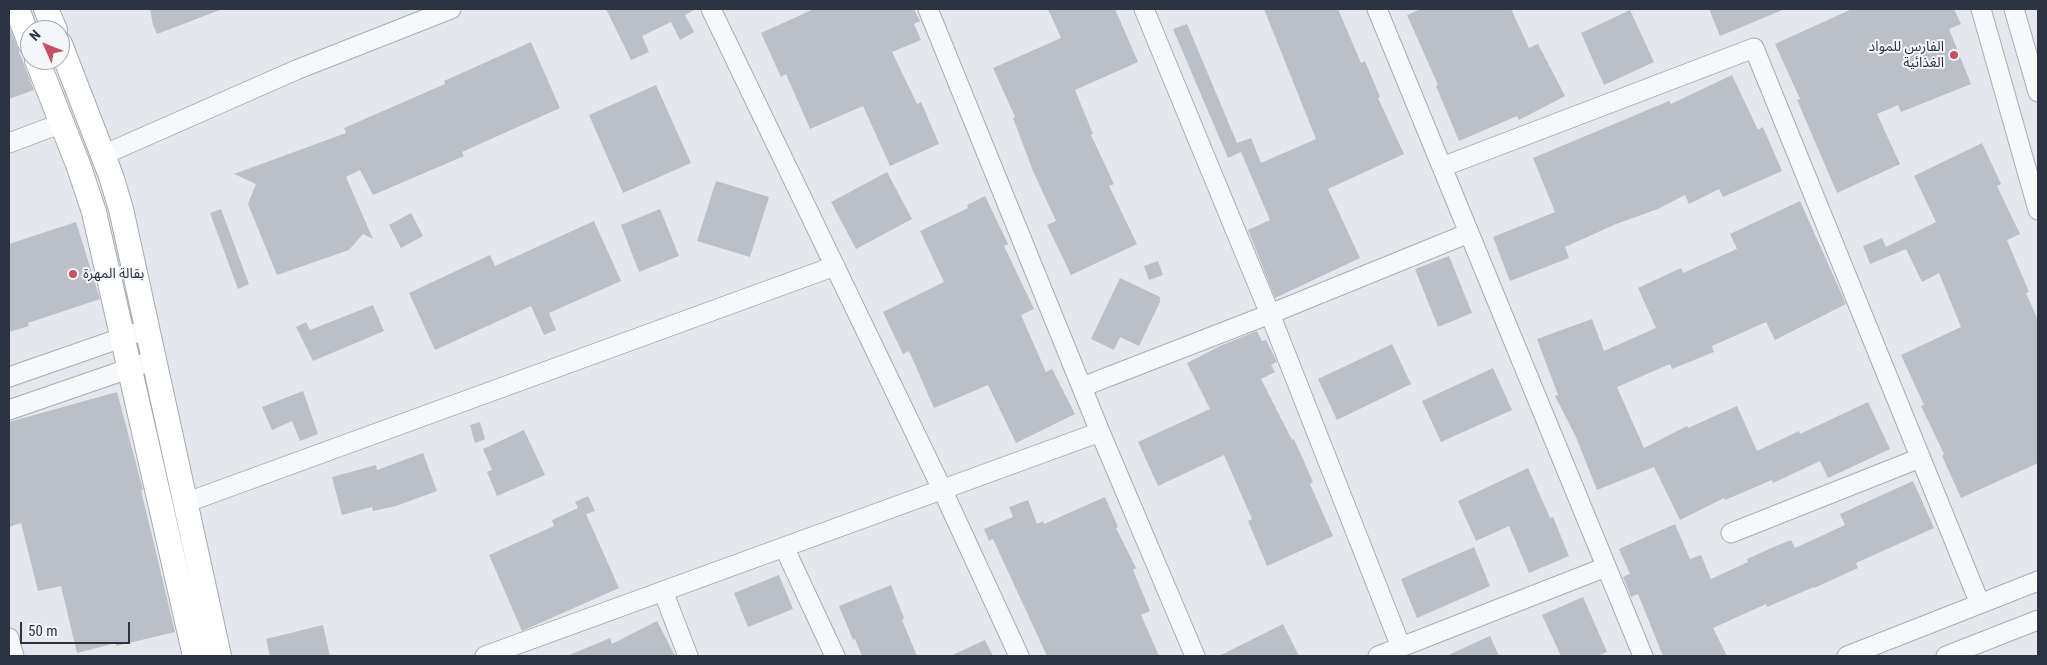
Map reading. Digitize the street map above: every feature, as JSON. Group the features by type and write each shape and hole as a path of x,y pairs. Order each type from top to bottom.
{"main road":[{"path":"41,70 94,212 195,656"},
{"path":"70,70 103,155 121,209 219,656"}],"street":[{"path":"103,155 296,70 451,9"},
{"path":"711,9 942,490 1019,656"},
{"path":"928,9 1100,432 1196,656"},
{"path":"1144,9 1270,314 1401,647"},
{"path":"1377,9 1643,656"},
{"path":"1981,9 2038,210"},
{"path":"2014,9 2038,92"},
{"path":"1442,167 1754,48 1980,604"},
{"path":"9,143 62,123"},
{"path":"1082,387 1270,314 1469,233"},
{"path":"185,503 835,266"},
{"path":"9,377 147,329"},
{"path":"9,410 154,360"},
{"path":"486,656 1100,432"},
{"path":"1731,532 1920,458"},
{"path":"784,547 835,656"},
{"path":"1378,656 1606,568"},
{"path":"1847,656 2038,581"},
{"path":"663,591 688,656"},
{"path":"1946,656 2038,620"},
{"path":"9,638 14,656"}],"building":[{"path":"150,9 220,9 220,10 157,34"},
{"path":"606,9 696,9 685,15 694,32 680,40 671,22 642,36 649,52 631,60"},
{"path":"814,9 914,9 920,21 914,24 921,40 892,52 917,104 921,102 939,144 890,166 863,106 810,129 786,74 781,77 761,33"},
{"path":"1048,9 1115,9 1138,62 1075,90 1093,134 1091,135 1114,184 1109,186 1137,244 1071,275 1047,225 1056,221 1033,171 1013,118 1015,117 993,68 1061,38"},
{"path":"1264,9 1338,9 1361,63 1365,61 1380,97 1378,98 1404,154 1328,189 1360,258 1275,298 1248,230 1270,220 1241,152 1228,158 1173,29 1187,24 1237,143 1251,138 1261,163 1316,139"},
{"path":"1421,9 1511,9 1529,48 1538,44 1565,96 1519,120 1517,116 1459,141 1436,86 1438,85 1407,15"},
{"path":"1709,9 1785,9 1720,36"},
{"path":"1852,9 1954,9 1961,24 1949,29 1971,84 1901,112 1898,105 1877,114 1900,164 1837,193 1797,100 1800,99 1775,44"},
{"path":"1630,10 1654,62 1604,85 1581,33"},
{"path":"9,26 20,54 20,70 26,70 34,90 9,99"},
{"path":"531,42 560,108 462,152 464,156 373,195 360,170 346,177 373,239 363,234 349,250 277,275 248,204 256,184 234,174 346,133 344,128 445,84 444,81"},
{"path":"1732,75 1758,130 1763,127 1782,171 1723,197 1719,189 1689,204 1685,195 1658,209 1616,224 1565,247 1569,258 1510,281 1493,237 1555,212 1533,158 1669,101 1671,104"},
{"path":"656,85 691,163 623,193 589,115"},
{"path":"1982,143 2001,184 1997,186 2020,234 2007,240 2029,292 2026,293 2038,320 2038,463 1961,498 1942,456 1944,454 1921,406 1924,405 1901,355 1961,327 1939,273 1922,282 1906,249 1870,264 1863,246 1882,238 1886,247 1936,222 1914,176"},
{"path":"887,172 912,219 856,249 831,202"},
{"path":"716,181 769,197 750,257 697,241"},
{"path":"985,196 1008,244 1004,246 1034,309 1021,315 1046,372 1052,369 1075,414 1016,443 988,385 934,408 909,351 903,354 883,312 944,282 920,231 968,208 967,205"},
{"path":"1800,201 1846,304 1775,340 1766,322 1712,346 1714,352 1672,369 1670,364 1617,387 1644,448 1687,426 1688,428 1737,406 1757,451 1799,431 1800,434 1868,402 1890,449 1828,478 1820,461 1773,483 1772,480 1725,500 1724,498 1680,520 1654,467 1597,490 1576,437 1555,396 1558,395 1537,339 1592,319 1604,351 1656,328 1638,288 1681,268 1683,273 1737,249 1730,234"},
{"path":"221,209 249,284 238,289 210,213"},
{"path":"660,209 679,256 639,272 621,225"},
{"path":"411,213 423,236 401,248 389,225"},
{"path":"594,221 621,281 549,313 556,330 544,335 531,306 435,350 409,293 490,255 495,266"},
{"path":"76,222 100,299 28,323 29,326 9,332 9,244"},
{"path":"1449,256 1472,313 1438,327 1415,269"},
{"path":"1158,261 1163,275 1149,280 1144,266"},
{"path":"1120,278 1160,297 1160,302 1139,346 1120,337 1114,350 1091,339"},
{"path":"373,305 384,331 313,361 296,327 306,322 310,330"},
{"path":"1257,331 1262,341 1266,340 1277,362 1271,365 1275,372 1261,379 1292,440 1294,439 1313,482 1310,484 1333,536 1267,566 1248,521 1252,519 1224,455 1158,486 1138,442 1210,409 1187,363 1220,346"},
{"path":"1392,344 1411,384 1337,420 1318,379"},
{"path":"1493,368 1512,410 1441,442 1422,401"},
{"path":"303,391 318,434 300,441 292,421 272,430 262,407"},
{"path":"117,392 143,490 141,490 175,632 116,646 116,643 77,653 61,586 38,591 21,523 9,527 9,422"},
{"path":"480,422 485,439 475,443 470,425"},
{"path":"524,430 545,475 497,496 487,472 492,470 483,449"},
{"path":"423,453 437,491 396,506 373,511 372,507 342,515 332,477 376,465 377,470"},
{"path":"1528,468 1550,518 1553,517 1569,556 1529,573 1509,526 1476,541 1458,501"},
{"path":"1913,481 1934,528 1856,563 1858,568 1814,588 1767,607 1766,604 1713,628 1727,656 1663,656 1638,594 1631,597 1623,577 1630,574 1619,549 1675,524 1690,559 1701,555 1711,579 1748,562 1747,559 1776,546 1791,540 1795,548 1845,525 1840,514"},
{"path":"588,496 595,511 586,514 619,588 522,631 489,555 554,526 552,520 578,508 575,502"},
{"path":"1105,497 1118,527 1116,528 1136,568 1133,570 1150,611 1141,615 1159,656 1047,656 993,539 989,541 984,529 1013,517 1009,507 1028,500 1037,524 1043,521 1044,524"},
{"path":"1474,547 1490,586 1417,618 1401,579"},
{"path":"779,575 793,609 748,627 734,593"},
{"path":"891,585 904,618 902,620 917,656 862,656 839,606"},
{"path":"1583,597 1607,652 1597,656 1561,656 1542,615"},
{"path":"657,621 675,656 567,656 610,638 612,644"},
{"path":"1283,624 1299,656 1219,656"},
{"path":"323,625 330,656 270,656 266,639"},
{"path":"1490,636 1499,656 1446,656"},
{"path":"985,640 993,656 950,656"}],"place":[{"name":"الفارس للمواد الغذائية","path":"1954,55"},
{"name":"بقالة المهرة","path":"73,274"}]}
